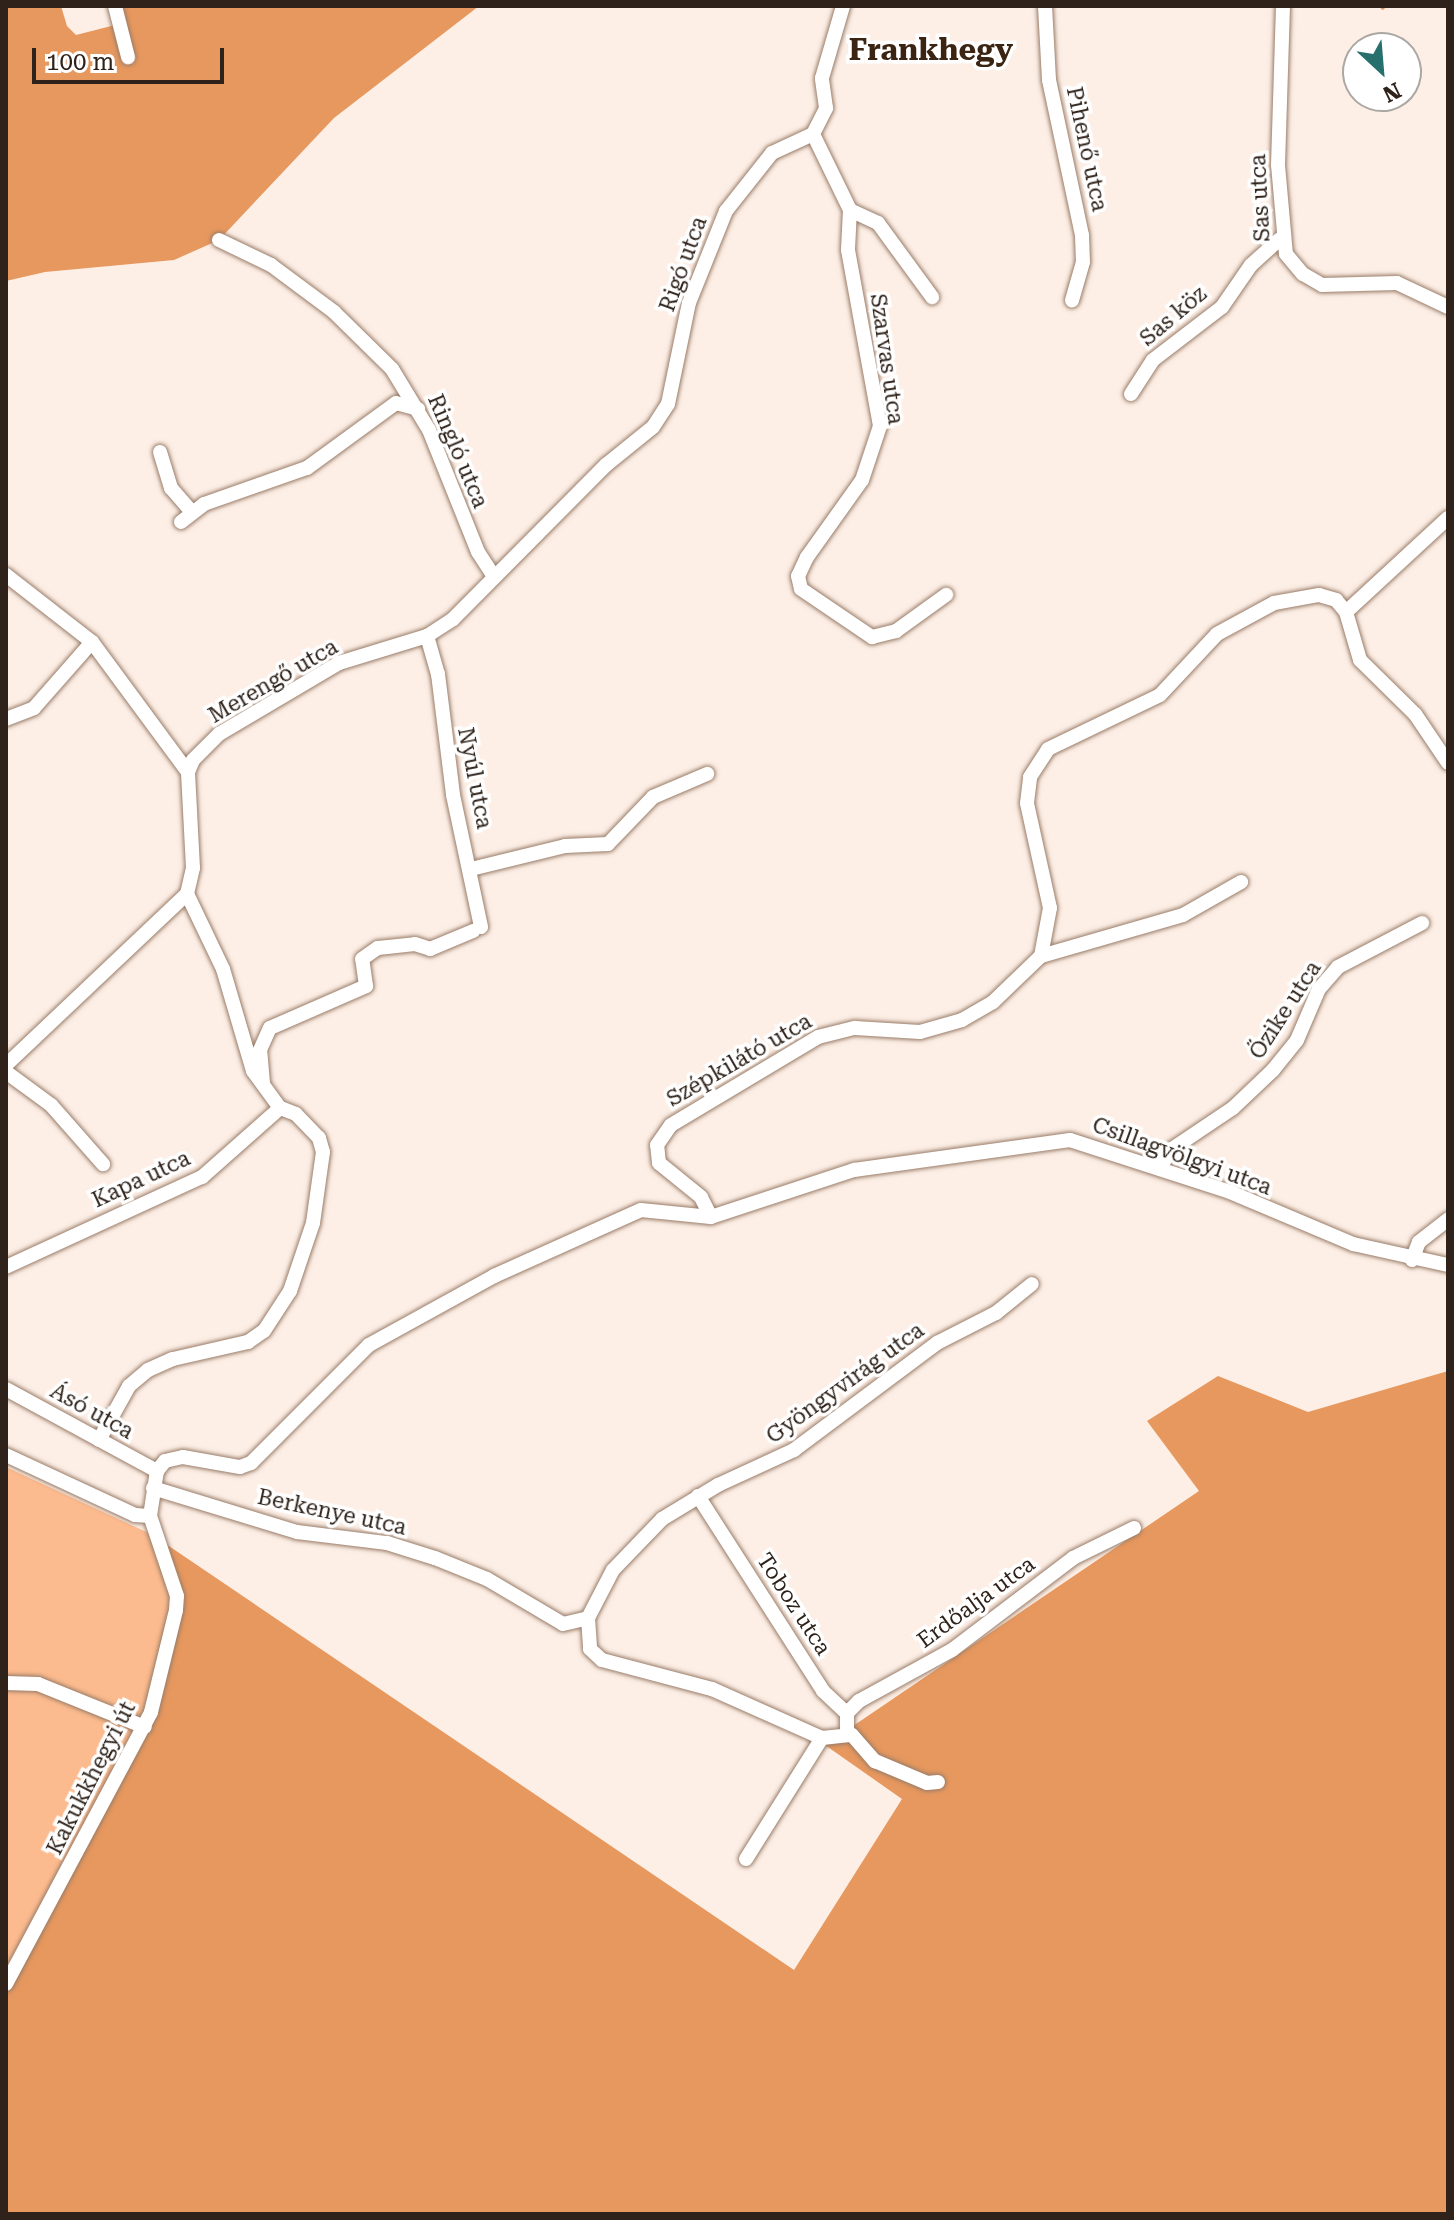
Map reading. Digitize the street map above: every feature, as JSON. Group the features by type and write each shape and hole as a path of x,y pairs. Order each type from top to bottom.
{"street":[{"path":"115,6 128,57"},
{"path":"813,134 826,108 822,78 843,6"},
{"name":"Pihenő utca","path":"1045,6 1049,80 1082,235 1083,262 1072,300"},
{"name":"Sas utca","path":"1283,6 1280,239 1295,268 1322,285 1397,283 1448,307"},
{"name":"Szarvas utca","path":"813,134 850,210 848,250 880,426 862,480 807,557 798,576 801,589 872,637 896,631 946,595"},
{"name":"Rigó utca","path":"639,438 668,404 689,303 726,211 772,153 813,134"},
{"path":"850,210 878,223 932,297"},
{"name":"Sas köz","path":"1131,394 1153,360 1222,307 1251,265 1280,239"},
{"name":"Ringló utca","path":"219,240 271,265 358,332 418,409 478,552 493,575"},
{"path":"160,452 171,488 186,516 307,468 396,403 418,409"},
{"name":"Merengő utca","path":"188,772 219,734 339,663 427,636 453,619 493,575 639,438"},
{"path":"1346,612 1448,518"},
{"path":"6,575 92,642 188,772 193,868 187,894 6,1065"},
{"path":"1241,882 1183,915 1041,956 1050,908 1027,803 1030,777 1048,749 1160,695 1217,634 1274,603 1319,595 1336,600 1346,612 1360,660 1415,714 1448,763"},
{"name":"Nyúl utca","path":"263,1084 260,1050 270,1028 366,986 362,959 378,948 415,944 430,949 477,929 471,869 427,636"},
{"path":"6,719 34,708 92,642"},
{"path":"471,869 565,846 608,844 653,797 707,774"},
{"path":"99,1440 129,1386 148,1370 173,1359 256,1339 279,1315 304,1258 323,1152 309,1124 280,1108 243,1048 223,969 187,894"},
{"name":"Őzike utca","path":"1160,1167 1172,1149 1233,1108 1273,1070 1297,1040 1319,989 1338,967 1422,923"},
{"name":"Szépkilátó utca","path":"711,1217 701,1197 659,1163 657,1145 671,1125 818,1037 855,1028 920,1032 962,1020 993,1002 1041,956"},
{"path":"6,1072 51,1105 103,1164"},
{"name":"Kapa utca","path":"6,1267 202,1177 280,1108"},
{"name":"Csillagvölgyi utca","path":"711,1217 847,1172 1040,1141 1080,1142 1160,1167 1353,1244 1412,1260 1448,1265"},
{"path":"6,1455 135,1515 150,1516 157,1471 165,1461 183,1457 240,1467 251,1463 369,1345 494,1276 641,1210 711,1217"},
{"path":"1412,1260 1419,1242 1448,1219"},
{"name":"Gyöngyvirág utca","path":"588,1618 613,1570 662,1519 698,1496 794,1450 937,1343 996,1313 1032,1284"},
{"name":"Ásó utca","path":"6,1389 157,1471"},
{"name":"Berkenye utca","path":"153,1488 297,1532 387,1543 487,1579 563,1624 588,1618"},
{"name":"Toboz utca","path":"698,1496 823,1691 847,1713"},
{"name":"Kakukkhegyi út","path":"6,1984 120,1764 145,1727 176,1610 173,1581 153,1535 150,1516"},
{"name":"Erdőalja utca","path":"847,1713 859,1701 952,1650 1073,1558 1134,1528"},
{"path":"588,1618 590,1649 602,1660 712,1689 822,1738 847,1734"},
{"path":"6,1683 38,1684 145,1727"},
{"path":"847,1713 847,1734 875,1761 927,1783 938,1782"},
{"path":"746,1859 822,1738"}],"shaded area":[{"path":"6,6 61,6 67,26 76,35 123,23 118,6 479,6 334,118 219,240 174,260 45,272 6,281"},
{"path":"1448,1371 1448,2214 6,2214 6,1984 139,1737 176,1611 163,1542 794,1970 902,1799 825,1745 1199,1491 1147,1421 1218,1376 1308,1412"},
{"path":"6,1467 153,1535 177,1596 151,1712 6,1984"}],"district":[{"name":"Frankhegy","path":"931,50"}]}
